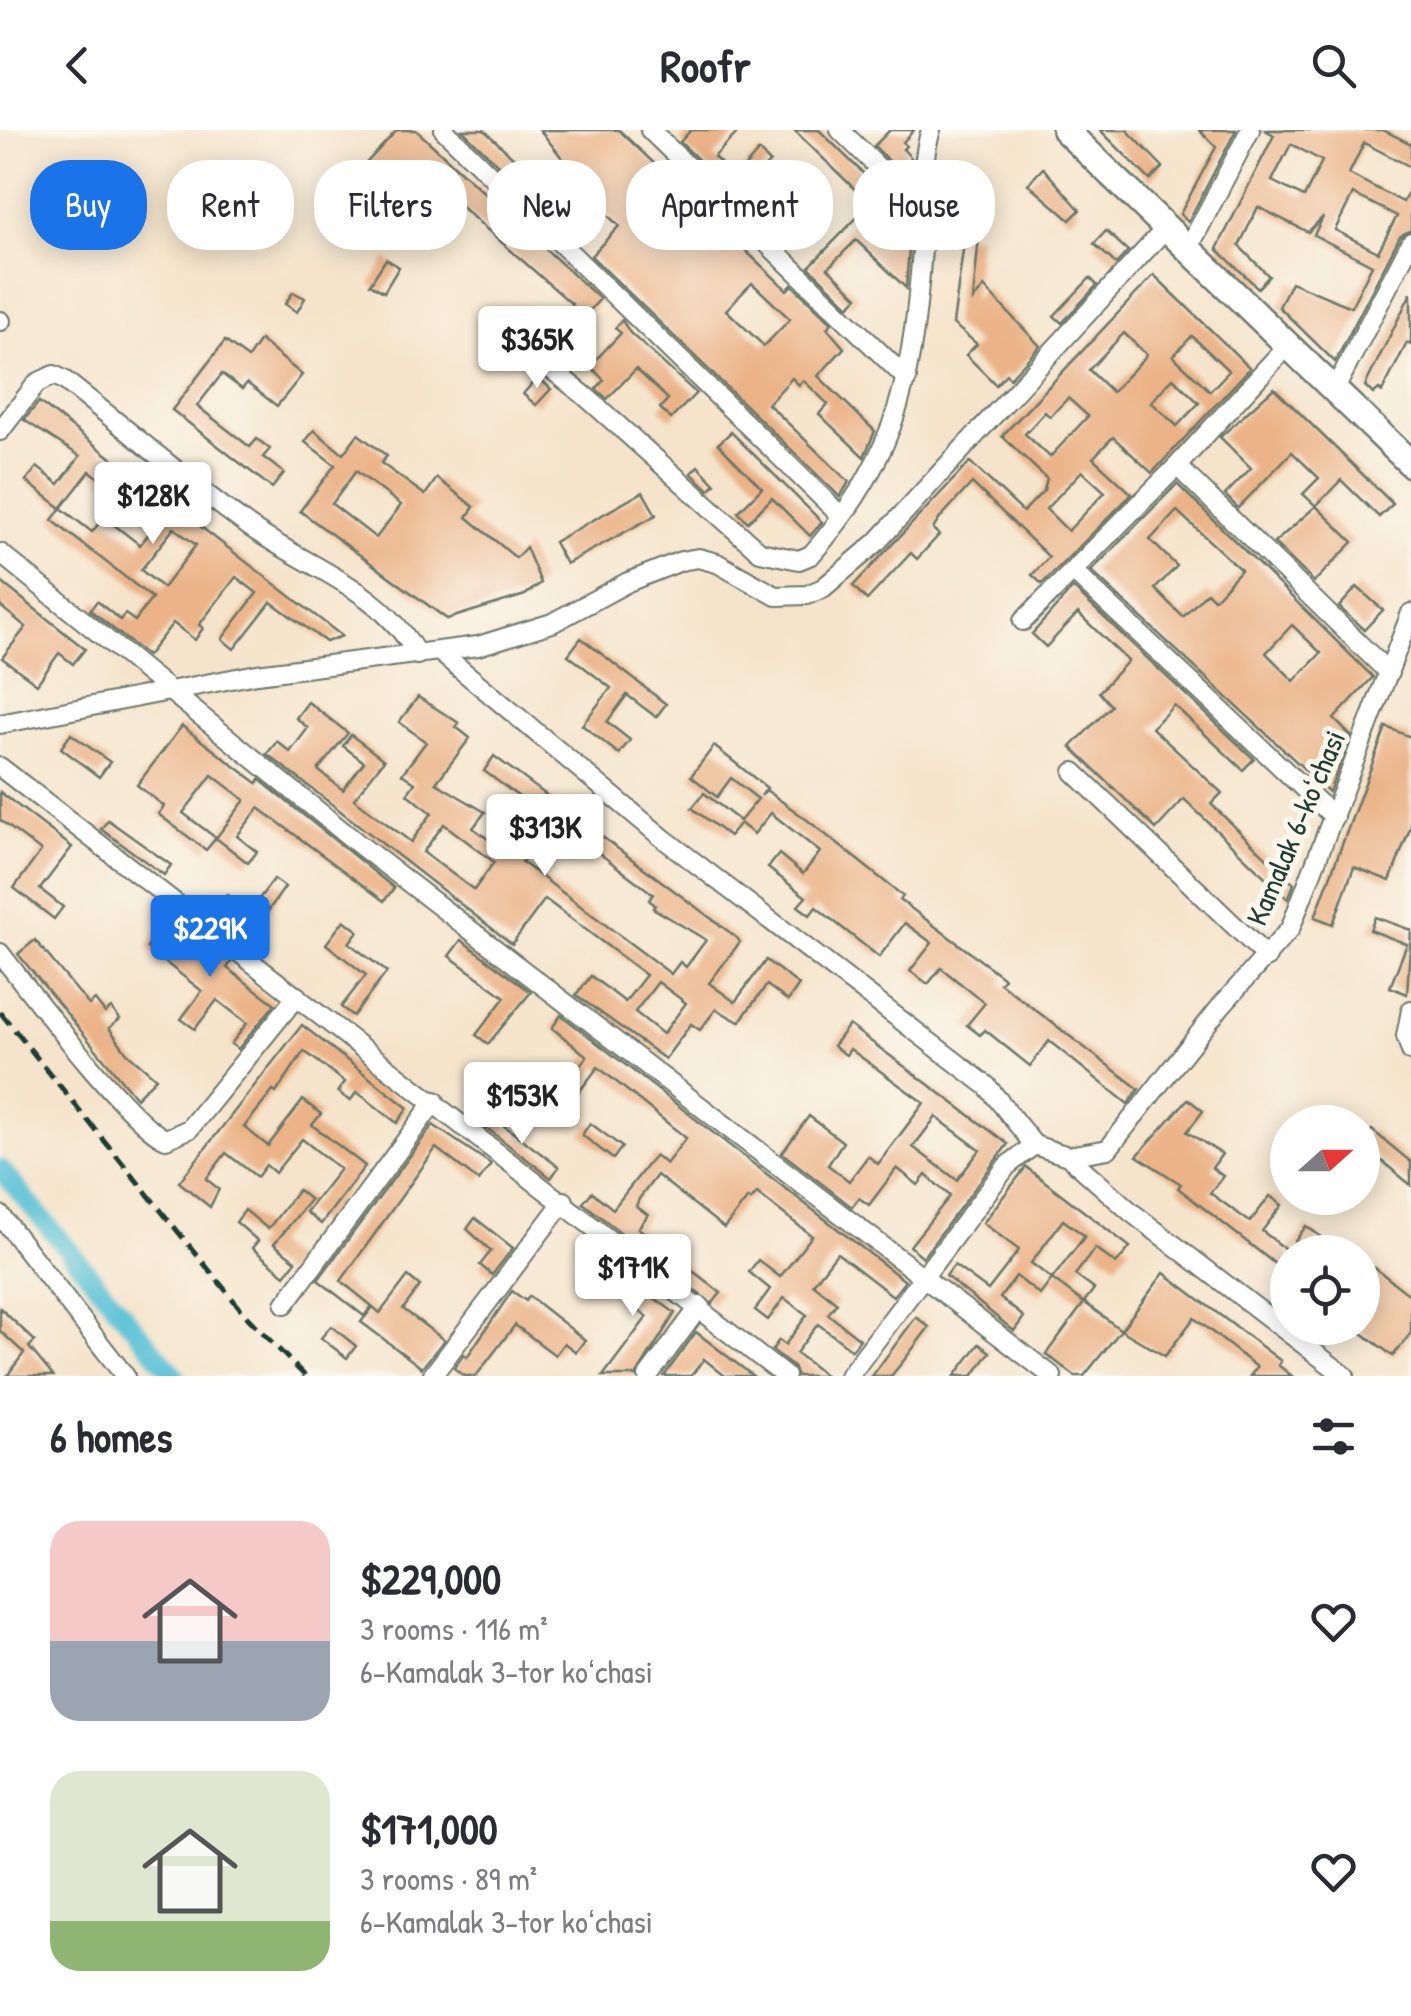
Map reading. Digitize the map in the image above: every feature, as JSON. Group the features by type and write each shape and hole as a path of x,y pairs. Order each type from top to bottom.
{"street":[{"path":"444,130 842,516"},
{"path":"650,130 907,380"},
{"path":"840,130 870,160"},
{"path":"927,160 932,130"},
{"path":"1065,130 1411,464"},
{"path":"1187,251 1250,130"},
{"path":"0,724 257,674 478,646 552,623 628,582 681,560 698,558 717,563 776,596 807,594 823,588 876,543 1164,229"},
{"path":"1334,390 1411,242"},
{"path":"509,336 584,395 760,552 799,560 811,555 842,516 868,482 887,445 907,380 922,250"},
{"path":"1023,622 1177,466 1288,345"},
{"path":"0,431 37,383 54,375 64,380 252,528 354,587 402,625 417,655"},
{"path":"1177,466 1389,672"},
{"path":"0,554 361,846 1052,1376"},
{"path":"1074,571 1334,816"},
{"name":"Kamalak 6-koʻchasi","path":"1068,1156 1108,1149 1221,1006 1290,929 1411,614"},
{"path":"440,652 664,839 987,1086 1034,1145 1068,1156 1132,1212 1345,1376"},
{"path":"0,767 700,1306 785,1376"},
{"path":"1074,772 1268,957"},
{"path":"0,953 80,1054 147,1126 166,1139 189,1129 298,996"},
{"path":"1411,1010 1406,1036 1411,1050"},
{"path":"285,1304 434,1101"},
{"path":"849,1376 1006,1166 1034,1145"},
{"path":"432,1376 564,1201"},
{"path":"0,1215 124,1376"},
{"path":"648,1376 700,1306"}],"building":[{"path":"397,130 416,130 449,160 369,160"},
{"path":"462,130 484,130 516,160 493,160"},
{"path":"540,130 619,130 650,160 626,160 626,250 745,250 787,290 792,285 832,323 827,328 844,348 818,376 875,431 864,457 819,414 828,404 803,380 799,385 792,378 768,404 849,482 840,497 591,256 597,250 606,250 606,240 619,226 606,214 606,160 564,160","holes":["752,283 790,319 764,346 726,310"]},
{"path":"691,130 740,130 714,157 717,160 699,160 680,142"},
{"path":"794,130 819,130 853,163 853,187 833,168 833,160 825,160"},
{"path":"890,130 914,130 903,142 911,160 888,160 874,146"},
{"path":"1100,130 1127,130 1163,167 1150,180"},
{"path":"1199,130 1236,130 1188,222 1180,214 1216,147"},
{"path":"1265,130 1383,130 1411,144 1411,167 1364,143 1349,174 1403,202 1411,187 1411,230 1400,236 1335,362 1279,307 1291,282 1351,307 1372,265 1314,235 1323,217 1308,232 1258,207 1239,246 1269,276 1258,288 1217,249 1274,135","holes":["1291,144 1322,161 1304,197 1272,181","1353,194 1397,216 1378,252 1335,230"]},
{"path":"759,151 768,160 751,160"},
{"path":"1043,168 1080,210 1070,220 1028,184"},
{"path":"467,177 487,195 487,229 467,212"},
{"path":"853,222 853,243 828,268 858,297 849,306 809,267 825,250 833,250 833,242"},
{"path":"1106,231 1128,251 1116,264 1094,244"},
{"path":"510,250 547,250 600,299 551,353 537,342 572,304"},
{"path":"866,250 909,250 906,288"},
{"path":"963,250 978,250 973,300 984,287 1040,346 1010,378 1006,374 996,385 966,355 977,344 953,324"},
{"path":"386,259 399,267 384,292 370,284"},
{"path":"1154,275 1250,368 1152,473 1113,437 1093,458 1132,494 1042,584 1032,575 1049,557 972,483 933,529 939,535 917,559 911,553 867,600 853,586 970,462 1023,512 1044,490 1047,479 1002,436","holes":["1124,333 1147,355 1112,392 1089,370","1192,336 1229,371 1210,391 1173,356","1173,378 1199,403 1177,426 1151,402","1068,398 1088,416 1050,457 1025,434 1045,412 1050,417","1082,471 1105,492 1068,531 1046,509"]},
{"path":"1090,278 1097,285 1062,323 1054,316"},
{"path":"293,292 305,298 297,312 285,304"},
{"path":"1411,293 1411,345 1407,343 1382,392 1379,389 1373,394 1365,386"},
{"path":"622,320 630,333 696,393 671,419 660,408 668,399 636,369 607,399 596,389 604,380 590,366 621,333 615,328"},
{"path":"260,340 302,375 277,406 247,383 242,389 222,374 197,406 250,447 257,439 270,449 263,457 284,473 272,488 172,410 225,341 248,358"},
{"path":"538,377 551,389 536,405 523,394"},
{"path":"1274,388 1393,504 1379,517 1341,480 1316,506 1303,494 1319,478 1292,452 1238,508 1225,495 1251,468 1220,437"},
{"path":"39,402 342,636 326,642 271,602 234,649 222,639 257,593 236,577 199,625 203,628 195,640 173,623 147,656 90,610 97,601 120,620 125,614 135,621 152,598 52,520 61,508 26,481 37,467 59,484 80,456 24,420","holes":["90,471 114,490 108,498 121,509 131,495 161,518 140,545 104,517 92,532 61,508","174,528 196,545 163,588 141,570"]},
{"path":"314,430 343,454 358,434 387,456 381,463 425,495 437,478 474,507 467,517 516,558 526,547 541,583 525,595 447,619 300,511 335,465 305,442","holes":["356,471 401,505 376,538 332,504"]},
{"path":"731,432 822,522 810,536 772,498 748,522 738,512 762,488 718,444"},
{"path":"698,466 715,484 709,490 691,473"},
{"path":"1177,484 1373,677 1334,719 1351,736 1329,792 1091,571","holes":["1177,511 1241,570 1214,599 1207,592 1183,617 1155,589 1177,566 1150,540","1292,625 1321,653 1294,681 1266,653"]},
{"path":"643,492 656,515 566,564 554,542"},
{"path":"1316,506 1353,542 1314,582 1274,543"},
{"path":"0,581 85,649 73,664 59,653 37,684 2,658 26,627 0,606"},
{"path":"1357,587 1383,610 1364,630 1339,607"},
{"path":"1073,588 1254,759 1243,770 1174,705 1152,728 1222,793 1211,804 1294,884 1288,899 1184,799 1156,829 1071,747 1111,706 1099,692 1128,661 1078,613 1046,647 1032,634"},
{"path":"581,638 666,704 656,717 627,695 607,722 630,740 619,754 582,725 611,688 568,655"},
{"path":"418,697 459,723 456,727 470,738 436,783 485,812 473,828 507,853 538,811 484,771 494,756 740,942 709,983 735,1002 766,960 799,985 788,1001 767,985 739,1022 716,1009 700,1030 691,1024 665,1059 576,995 591,976 625,1002 646,975 545,899 512,944 267,754 277,741 290,752 308,728 296,718 308,702 348,733 318,770 343,790 364,762 343,746 351,735 384,760 354,799 411,842 432,813 407,794 415,783 402,774 426,742 399,722","holes":["554,819 653,894 649,900 655,905 653,908 706,940 686,967 680,962 671,974 522,862","444,824 494,862 474,890 423,852","658,982 686,1003 663,1034 635,1012"]},
{"path":"182,726 257,783 260,780 394,888 384,901 259,808 237,836 257,852 248,863 216,838 206,850 158,814 164,806 137,785","holes":["212,775 245,800 216,838 183,813"]},
{"path":"1386,727 1411,737 1411,826 1390,881 1354,867 1333,924 1315,917"},
{"path":"71,734 110,762 99,777 61,748"},
{"path":"714,746 767,788 761,796 766,790 806,819 903,896 900,900 1004,978 1000,983 1139,1089 1128,1104 1049,1041 1030,1066 985,1030 980,1035 967,1025 985,1003 941,968 928,984 910,971 932,943 905,923 879,957 816,907 810,915 798,906 806,897 768,868 779,854 803,874 820,852 771,813 754,834 740,823 729,836 692,808 704,793 740,821 758,799 731,778 717,797 691,776"},
{"path":"0,792 72,847 40,889 63,907 54,919 14,888 41,851 0,820"},
{"path":"108,820 171,865 164,875 101,829"},
{"path":"274,879 285,887 246,942 211,915 227,895 249,912"},
{"path":"1375,917 1411,930 1407,994 1390,987 1407,944 1370,930"},
{"path":"166,920 192,941 196,935 231,962 227,968 275,1004 238,1049 231,1044 247,1023 217,1000 195,1029 181,1019 202,991 147,948"},
{"path":"344,920 358,931 349,943 387,972 353,1016 341,1007 366,975 326,944"},
{"path":"35,940 89,1005 95,1000 105,1013 111,1008 120,1019 109,1028 127,1053 156,1078 136,1098 18,954"},
{"path":"461,940 531,992 488,1044 476,1035 505,997 449,956"},
{"path":"561,1015 905,1281 893,1296 837,1253 813,1284 837,1303 828,1314 860,1339 852,1350 818,1324 796,1353 826,1376 797,1376 793,1367 772,1350 779,1340 785,1345 807,1315 784,1298 768,1320 755,1310 770,1289 749,1272 758,1260 780,1277 812,1236 757,1193 751,1200 748,1198 724,1228 657,1175 636,1206 648,1215 638,1228 721,1293 712,1304 583,1203 592,1192 613,1209 655,1155 666,1164 686,1138 598,1067 557,1121 512,1086 521,1075 554,1100 587,1056 552,1028"},
{"path":"302,1025 408,1108 397,1123 357,1092 350,1101 338,1092 345,1082 304,1051 276,1093 273,1091 244,1127 268,1146 303,1100 321,1114 312,1125 365,1166 321,1224 306,1212 340,1169 302,1139 275,1173 266,1165 257,1177 226,1153 206,1179 219,1189 210,1207 179,1182"},
{"path":"849,1025 1008,1144 923,1257 910,1246 950,1196 926,1175 918,1185 897,1168 869,1205 859,1198 852,1207 782,1153 809,1116 843,1142 828,1165 849,1181 868,1156 878,1164 924,1103 850,1049 846,1055 833,1046","holes":["936,1117 980,1150 957,1180 913,1147"]},
{"path":"1188,1099 1203,1111 1187,1132 1222,1154 1212,1168 1223,1176 1210,1193 1250,1222 1270,1196 1270,1215 1274,1215 1262,1231 1270,1237 1270,1260 1178,1188 1181,1184 1137,1156"},
{"path":"491,1116 559,1167 551,1178 484,1126"},
{"path":"590,1123 622,1147 613,1159 582,1135"},
{"path":"433,1125 491,1164 479,1181 436,1148 341,1281 372,1306 364,1316 318,1280"},
{"path":"1380,1137 1411,1162 1411,1185 1380,1160"},
{"path":"1026,1167 1130,1247 1116,1264 1095,1248 1075,1275 1094,1289 1084,1302 1121,1330 1084,1376 1075,1376 1046,1354 1084,1303 1052,1279 1040,1295 1016,1276 1000,1298 1024,1317 1014,1331 946,1276 954,1265 988,1290 1019,1250 983,1223","holes":["1063,1220 1085,1236 1052,1279 1031,1263"]},
{"path":"298,1190 310,1200 274,1244 296,1261 285,1275 252,1248 258,1241 236,1222 245,1210 268,1229"},
{"path":"475,1218 513,1248 492,1275 480,1265 491,1251 467,1229"},
{"path":"1306,1226 1319,1235 1300,1235"},
{"path":"593,1253 675,1313 636,1376 603,1376 647,1317 584,1265"},
{"path":"1380,1272 1411,1296 1411,1333 1393,1356 1378,1345"},
{"path":"1164,1273 1281,1361 1278,1365 1292,1376 1250,1376 1257,1367 1194,1318 1165,1356 1121,1330"},
{"path":"408,1276 420,1286 403,1309 444,1340 422,1368 361,1322 373,1307 380,1313"},
{"path":"512,1291 526,1301 529,1296 585,1340 576,1352 564,1343 555,1355 515,1325 476,1376 464,1376 454,1368 464,1354 467,1357"},
{"path":"0,1308 35,1341 29,1347 53,1376 7,1376 24,1353 0,1331"},
{"path":"916,1317 929,1327 891,1376 872,1376"},
{"path":"331,1326 356,1346 347,1358 321,1338"},
{"path":"696,1332 753,1376 725,1376 704,1359 691,1376 664,1376"},
{"path":"979,1344 990,1352 973,1376 955,1376"}],"waterway":[{"path":"0,1169 175,1376"}],"railway":[{"path":"0,1012 248,1318 305,1376"}]}
